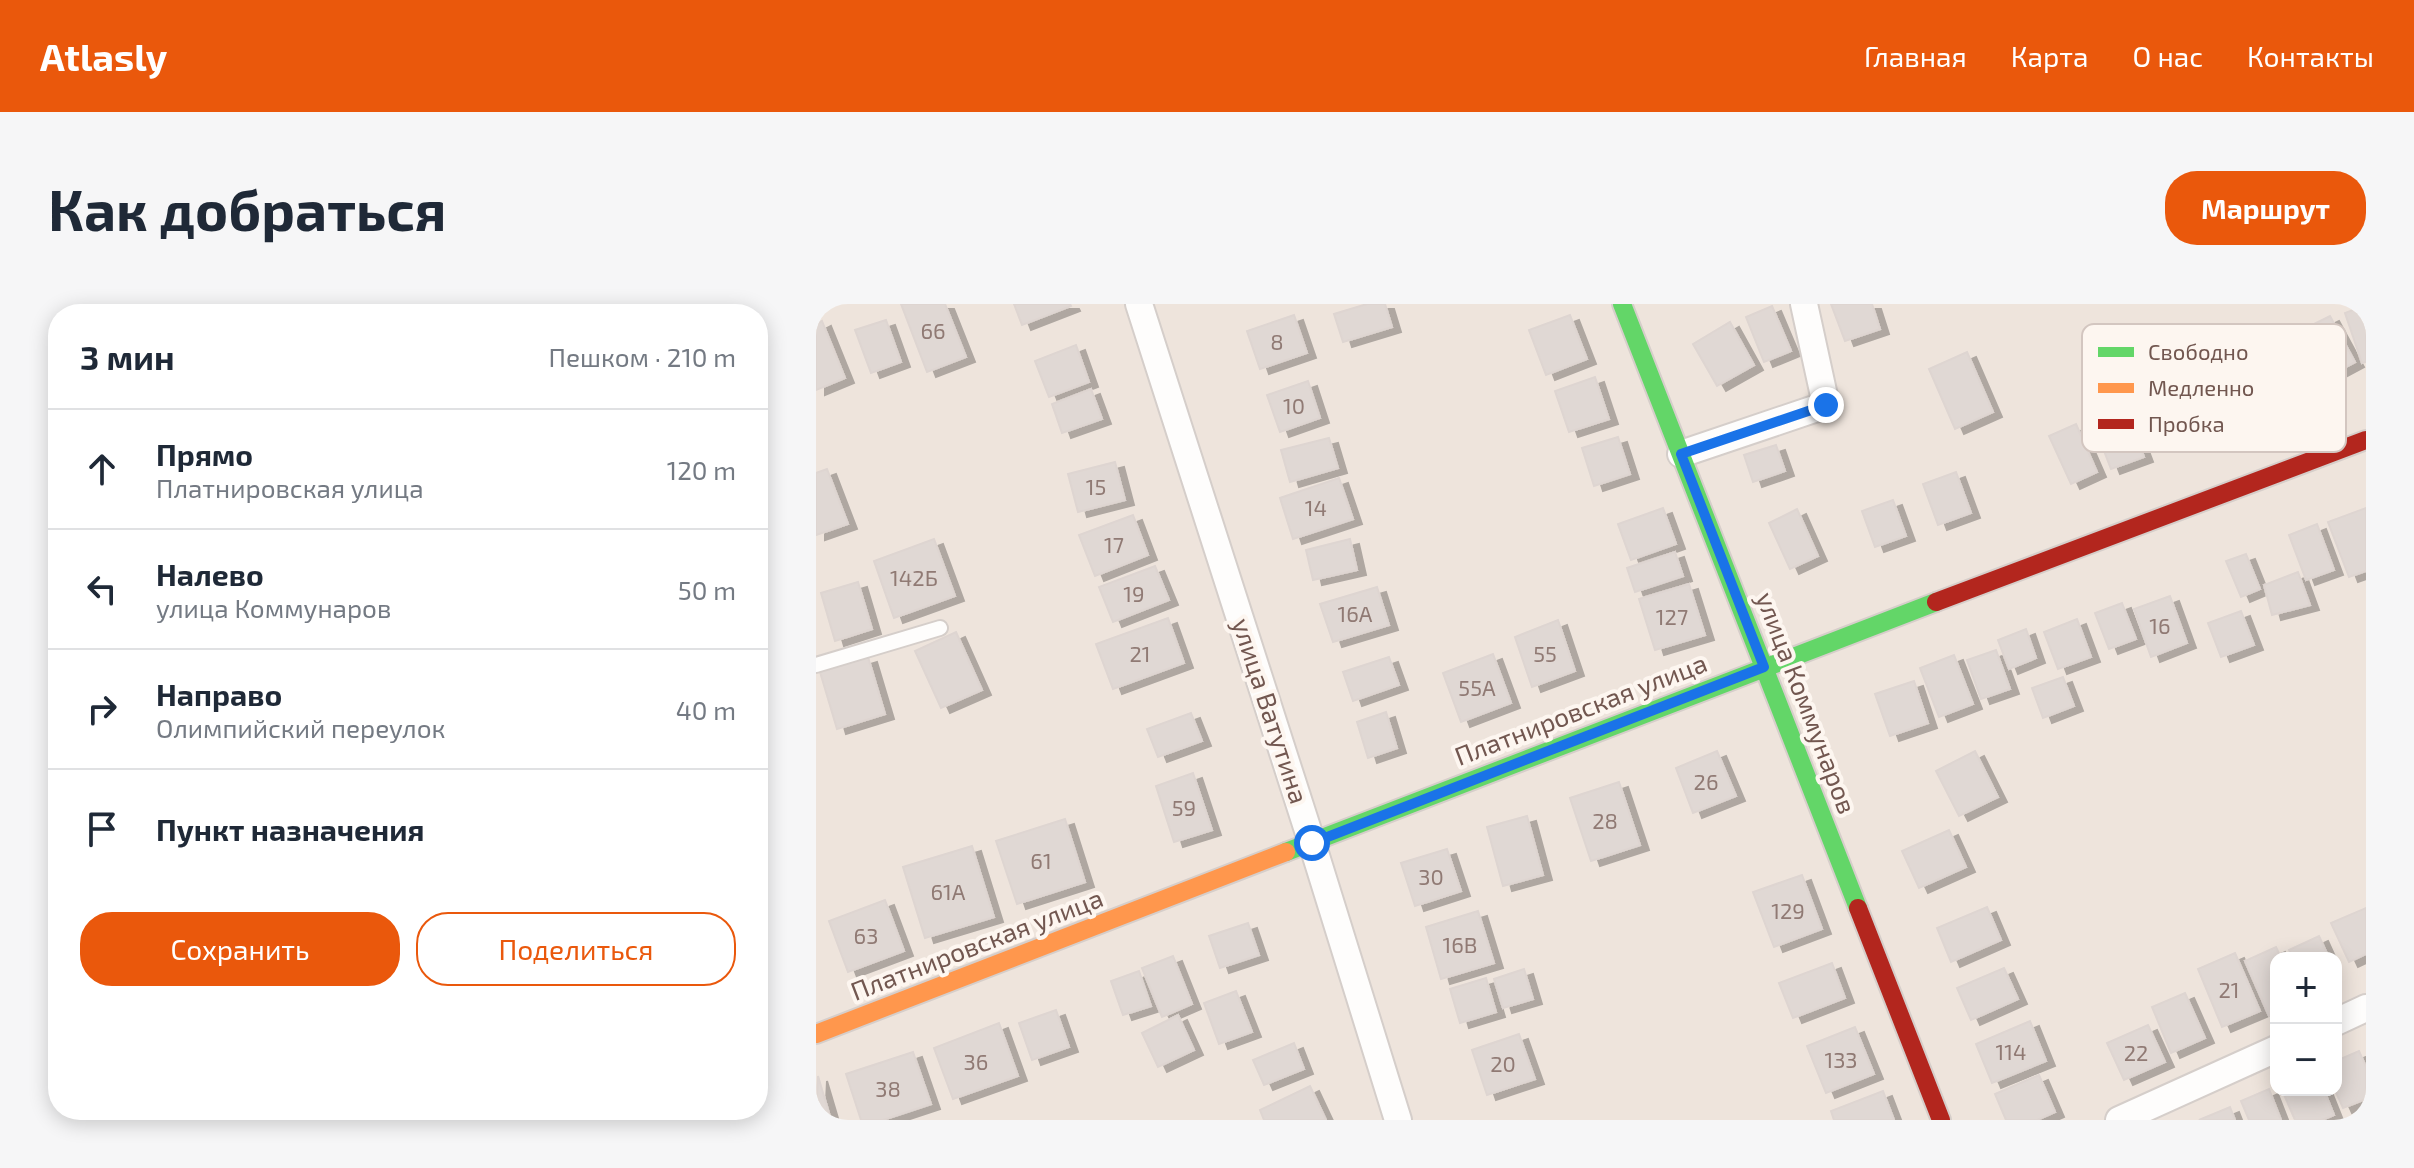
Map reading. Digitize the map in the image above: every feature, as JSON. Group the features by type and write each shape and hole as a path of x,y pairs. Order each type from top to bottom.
{"street":[{"name":"улица Ватутина","path":"1139,304 1398,1120"},
{"name":"улица Коммунаров","path":"1622,304 1941,1120"},
{"path":"1681,454 1826,405 1804,304"},
{"name":"Платнировская улица","path":"2346,448 2366,440"},
{"name":"Платнировская улица","path":"816,1034 1764,667 2334,452"},
{"path":"2342,1019 2366,1008"},
{"path":"2119,1120 2270,1052"}],"lane":[{"path":"816,665 940,628"}],"shaded area":[{"path":"816,304 2366,304 2366,1120 816,1120"}],"building":[{"path":"901,304 945,304 966,357 927,372"},
{"path":"1014,304 1070,304 1071,306 1022,325"},
{"path":"1367,304 1385,304 1392,327 1343,342 1334,314"},
{"path":"1831,304 1872,304 1880,329 1845,341"},
{"path":"2366,305 2366,362 2362,363 2345,313"},
{"path":"1772,306 1791,351 1764,362 1746,317"},
{"path":"1294,315 1307,353 1260,369 1247,331"},
{"path":"1570,315 1587,359 1546,375 1529,330"},
{"path":"2330,316 2334,324 2314,324"},
{"path":"886,320 901,362 871,373 855,330"},
{"path":"822,321 845,378 816,390 816,324"},
{"path":"1730,322 1754,365 1717,386 1693,344"},
{"path":"1076,345 1089,382 1049,397 1035,361"},
{"path":"2346,345 2355,362 2346,367"},
{"path":"1967,352 1993,412 1955,429 1929,369"},
{"path":"1595,377 1609,419 1569,432 1555,391"},
{"path":"1308,381 1320,418 1280,432 1267,395"},
{"path":"1091,389 1102,419 1062,433 1052,404"},
{"path":"2076,424 2082,438 2082,452 2088,452 2097,472 2071,484 2049,436"},
{"path":"1618,437 1630,474 1594,486 1582,448"},
{"path":"1329,438 1338,468 1290,482 1281,450"},
{"path":"1776,445 1785,471 1753,482 1744,455"},
{"path":"2104,452 2142,452 2144,457 2111,469"},
{"path":"1115,462 1125,500 1078,512 1068,474"},
{"path":"827,469 848,524 816,535 816,473"},
{"path":"1956,472 1971,513 1938,525 1923,484"},
{"path":"1339,478 1353,519 1293,539 1280,498"},
{"path":"1893,500 1906,536 1875,547 1862,511"},
{"path":"1663,508 1676,544 1631,560 1618,524"},
{"path":"2366,508 2366,571 2349,577 2328,522"},
{"path":"1797,509 1818,556 1790,569 1769,523"},
{"path":"1133,515 1148,555 1095,576 1079,535"},
{"path":"2317,524 2334,570 2306,580 2289,535"},
{"path":"934,539 955,596 894,618 874,561"},
{"path":"1350,539 1357,570 1313,580 1306,550"},
{"path":"1675,552 1683,576 1635,592 1627,568"},
{"path":"2246,554 2260,589 2241,597 2226,561"},
{"path":"1155,566 1169,600 1113,622 1099,587"},
{"path":"2298,572 2310,605 2272,615 2264,585"},
{"path":"858,582 872,629 835,641 821,593"},
{"path":"1689,584 1705,635 1655,650 1639,599"},
{"path":"1377,587 1389,625 1333,642 1320,604"},
{"path":"2170,596 2187,643 2151,657 2134,609"},
{"path":"2122,603 2136,639 2109,649 2095,613"},
{"path":"2241,611 2254,645 2221,657 2208,623"},
{"path":"1168,618 1184,663 1113,689 1096,644"},
{"path":"2077,619 2091,657 2058,669 2044,632"},
{"path":"1558,620 1575,671 1532,687 1515,637"},
{"path":"2026,629 2036,658 2009,669 1998,640"},
{"path":"956,632 982,690 941,708 915,651"},
{"path":"1996,650 2010,689 1981,699 1967,660"},
{"path":"1493,654 1511,703 1461,722 1443,673"},
{"path":"1954,655 1973,704 1939,717 1920,668"},
{"path":"868,657 885,714 837,729 820,672"},
{"path":"1389,657 1399,685 1353,701 1343,672"},
{"path":"2063,677 2074,706 2043,718 2032,688"},
{"path":"1914,681 1928,723 1890,736 1875,694"},
{"path":"1386,712 1397,748 1368,758 1357,722"},
{"path":"1191,713 1202,741 1158,757 1147,729"},
{"path":"1717,751 1736,796 1693,813 1676,768"},
{"path":"1975,751 1998,797 1959,816 1936,771"},
{"path":"1193,773 1212,830 1174,842 1156,786"},
{"path":"1619,782 1640,845 1591,861 1570,798"},
{"path":"1527,816 1543,875 1503,886 1487,827"},
{"path":"1065,819 1085,882 1017,904 996,841"},
{"path":"1949,830 1966,867 1919,888 1902,851"},
{"path":"972,846 994,917 925,938 903,867"},
{"path":"1447,849 1461,891 1415,906 1401,863"},
{"path":"1802,875 1822,929 1774,947 1753,892"},
{"path":"885,900 904,951 848,972 829,921"},
{"path":"1987,907 2001,940 1951,962 1937,928"},
{"path":"2366,908 2366,954 2349,962 2331,923"},
{"path":"1478,911 1494,963 1441,979 1426,927"},
{"path":"1248,923 1259,955 1220,968 1209,936"},
{"path":"2319,936 2326,952 2290,952"},
{"path":"2276,947 2278,952 2270,952 2270,1016 2269,1016 2245,961"},
{"path":"2235,953 2260,1011 2222,1027 2198,969"},
{"path":"1173,956 1192,1004 1162,1017 1142,968"},
{"path":"1832,963 1845,998 1793,1018 1779,983"},
{"path":"2004,968 2018,999 1971,1020 1957,988"},
{"path":"1524,969 1533,999 1503,1008 1494,979"},
{"path":"1139,971 1151,1006 1123,1015 1111,981"},
{"path":"1486,978 1496,1012 1460,1023 1450,989"},
{"path":"1236,991 1252,1032 1219,1044 1204,1003"},
{"path":"2185,993 2205,1038 2171,1053 2152,1007"},
{"path":"1056,1010 1069,1047 1032,1060 1019,1023"},
{"path":"1178,1015 1194,1050 1158,1067 1142,1033"},
{"path":"2030,1021 2046,1061 1992,1083 1976,1044"},
{"path":"999,1023 1018,1076 953,1099 934,1048"},
{"path":"2148,1025 2165,1062 2124,1080 2107,1043"},
{"path":"1855,1027 1874,1074 1826,1093 1807,1046"},
{"path":"1519,1034 1535,1079 1487,1095 1472,1050"},
{"path":"1294,1043 1304,1069 1264,1085 1253,1060"},
{"path":"2359,1051 2366,1067 2366,1099 2343,1108 2338,1096 2342,1096 2342,1058"},
{"path":"913,1052 931,1104 883,1120 861,1120 846,1074"},
{"path":"2039,1075 2055,1112 2037,1120 2006,1120 1995,1094"},
{"path":"818,1076 831,1120 816,1120"},
{"path":"1310,1086 1326,1120 1264,1120 1260,1110"},
{"path":"2269,1089 2281,1120 2249,1120 2241,1101"},
{"path":"1883,1091 1894,1120 1834,1120 1831,1111"},
{"path":"2285,1096 2326,1096 2334,1115 2322,1120 2295,1120"},
{"path":"2230,1107 2235,1120 2199,1120"}],"traffic: fast":[{"path":"1622,304 1858,908"},
{"path":"1286,852 1936,602"}],"traffic: slow":[{"path":"816,1034 1286,852"}],"traffic: jam":[{"path":"2346,448 2366,440"},
{"path":"1936,602 2334,452"},
{"path":"1858,908 1941,1120"}],"route":[{"path":"1312,843 1764,667 1681,454 1826,405"}]}
